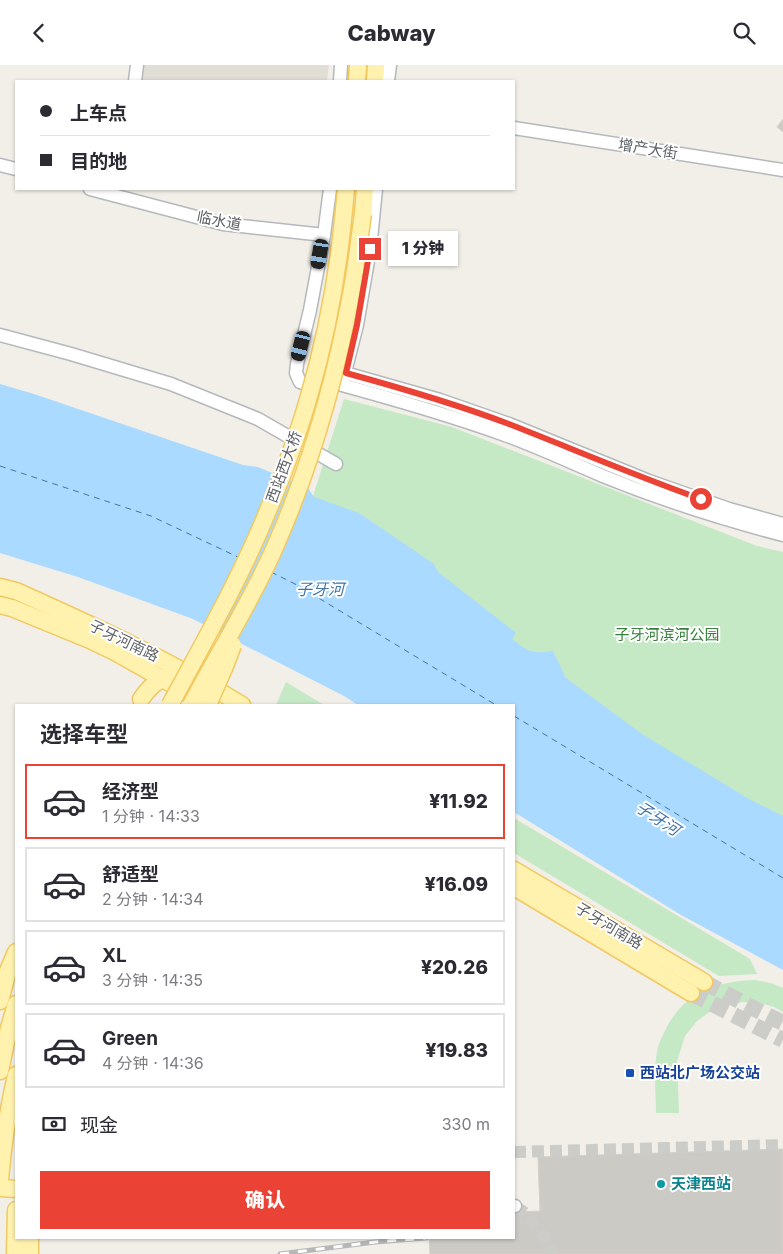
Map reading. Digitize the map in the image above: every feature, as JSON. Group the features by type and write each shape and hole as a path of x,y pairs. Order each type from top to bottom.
{"main road":[{"path":"357,80 358,65"},
{"path":"374,80 376,65"},
{"name":"西站西大桥","path":"171,704 221,611 254,543 301,421 319,358 331,305 340,254 346,190"},
{"name":"西站西大桥","path":"202,704 275,547 292,507 319,429 351,296 365,190"},
{"name":"子牙河南路","path":"0,587 16,591 161,658 204,682 237,704"},
{"name":"子牙河南路","path":"0,605 12,608 115,652 202,704"},
{"path":"139,702 158,676 161,658"},
{"path":"158,676 183,676 204,682 202,704"},
{"name":"子牙河南路","path":"515,871 704,982"},
{"name":"子牙河南路","path":"515,888 691,993"},
{"path":"0,1001 4,970 15,954"},
{"path":"0,1071 15,1007"},
{"path":"0,1180 9,1109 15,1080"},
{"path":"0,1188 15,1189"},
{"path":"15,1239 15,1254"},
{"path":"30,1239 30,1254"}],"street":[{"path":"134,80 137,65"},
{"path":"340,80 341,65"},
{"path":"388,80 390,65"},
{"name":"增产大街","path":"515,128 783,170"},
{"path":"0,165 15,169"},
{"name":"临水道","path":"99,190 117,192 223,224 324,235"},
{"path":"330,190 324,235 296,373 300,382 329,391 336,389 344,379 357,325 370,249 376,190"},
{"path":"0,335 171,384 258,419 336,464"},
{"path":"344,379 440,400 509,424 659,484 729,509 783,524"},
{"path":"344,379 429,410 506,435 604,476 721,519 783,535"}],"shaded area":[{"path":"143,65 329,65 327,80 141,80"}],"green space":[{"name":"子牙河滨河公园","path":"344,399 452,427 757,546 783,552 783,848 305,521"},
{"path":"286,682 322,704 276,704"},
{"path":"515,819 750,959 757,974 719,976 515,854"},
{"path":"755,980 771,983 783,988 783,1012 760,1003 744,1002 712,1010 697,1021 685,1036 677,1061 679,1113 656,1113 656,1055 659,1043 679,1009 690,1000 713,987 727,983"}],"water":[{"name":"子牙河","path":"0,384 243,465 258,467 308,488 314,497 359,513 434,564 438,572 516,633 512,639 522,647 535,652 553,651 566,678 642,734 749,799 783,816 783,970 681,915 515,813 515,704 356,704 193,619 78,577 0,553"}],"building":[{"path":"783,119 783,132 777,127"},
{"name":"天津西站","path":"783,1149 783,1254 430,1254 429,1239 515,1239 515,1212 540,1211 538,1157"}],"ferry route":[{"path":"0,466 151,516 240,558"},
{"path":"271,572 297,585 494,704"},
{"path":"515,717 783,878"}],"tunnel":[{"path":"704,982 783,1023"},
{"path":"691,993 783,1040"},
{"path":"515,1152 783,1145"},
{"path":"515,1206 525,1213 550,1246 552,1254"}],"railway":[{"path":"280,1254 413,1239"}],"place":[{"name":"西站北广场公交站","path":"630,1073"},
{"name":"天津西站","path":"661,1184"}],"route":[{"path":"370,249 357,325 346,373 440,400 509,424 650,481 701,499"}]}
